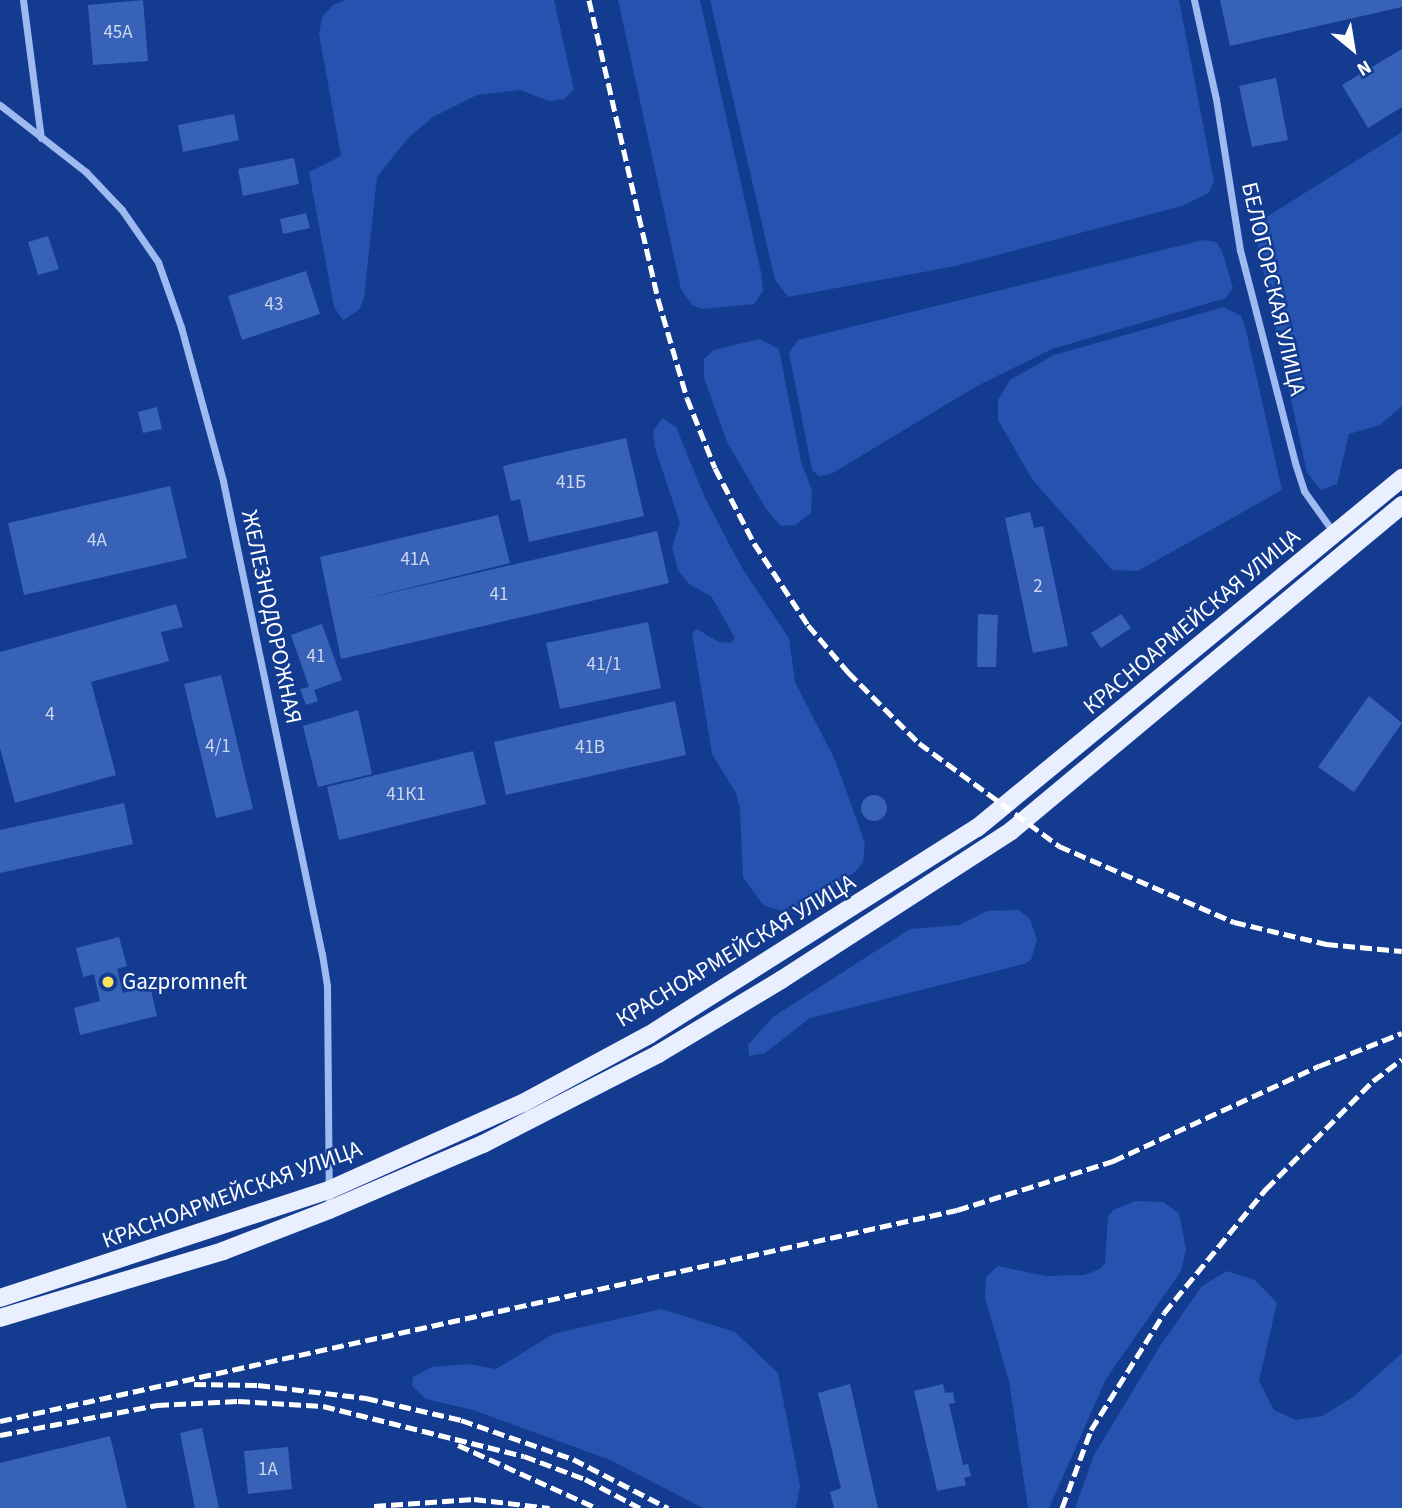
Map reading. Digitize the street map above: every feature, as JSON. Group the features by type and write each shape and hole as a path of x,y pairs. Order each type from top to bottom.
{"main road":[{"name":"КРАСНОАРМЕЙСКАЯ УЛИЦА","path":"0,1298 167,1247 329,1190 570,1079 915,870 1052,770 1402,478"},
{"name":"КРАСНОАРМЕЙСКАЯ УЛИЦА","path":"0,1318 223,1251 329,1210 483,1144 658,1054 994,843 1402,505"}],"street":[{"path":"23,0 41,138"},
{"name":"БЕЛОГОРСКАЯ УЛИЦА","path":"1194,0 1216,99 1240,250 1296,466 1304,491 1335,534"},
{"name":"ЖЕЛЕЗНОДОРОЖНАЯ","path":"0,105 86,172 158,262 223,481 326,976 329,1210"}],"shaded area":[{"path":"345,0 554,0 574,90 564,99 549,101 520,90 477,95 433,117 408,138 377,177 364,298 359,310 343,320 334,307 309,172 341,156 319,34 322,17 333,5"},
{"path":"618,0 700,0 761,272 763,291 754,304 703,309 692,305 681,289"},
{"path":"710,0 1179,0 1214,181 1209,193 1182,206 956,266 788,297 775,280"},
{"path":"1402,132 1402,406 1380,425 1349,434 1337,484 1321,490 1307,473 1258,248 1257,223"},
{"path":"1203,240 1216,242 1222,251 1233,288 1226,298 1052,349 977,386 831,474 819,476 812,470 789,353 798,340"},
{"path":"1224,307 1241,316 1246,330 1282,490 1138,571 1112,570 1032,479 998,420 998,400 1010,380 1054,355"},
{"path":"759,339 779,349 801,462 812,490 811,513 795,525 781,526 766,509 727,442 704,378 704,359 714,350"},
{"path":"662,418 676,427 705,498 742,568 789,638 795,682 835,760 865,843 863,862 855,872 802,909 782,911 763,905 743,877 740,809 736,793 712,754 692,633 697,629 719,642 731,643 735,638 711,596 689,584 678,570 672,547 680,523 655,448 653,431"},
{"path":"1019,910 1030,919 1037,940 1031,960 1024,964 810,1018 765,1053 749,1056 748,1045 773,1017 910,929 959,925 987,911"},
{"path":"1136,1201 1163,1202 1179,1213 1186,1249 1181,1271 1106,1379 1049,1508 1028,1508 1009,1381 985,1298 986,1277 998,1266 1046,1276 1084,1275 1100,1269 1105,1263 1108,1217 1113,1210"},
{"path":"1227,1271 1255,1280 1277,1303 1259,1381 1274,1410 1296,1420 1322,1416 1353,1397 1402,1353 1402,1508 1075,1508 1094,1455 1160,1346 1202,1286"},
{"path":"661,1309 735,1332 778,1373 800,1486 796,1508 703,1508 610,1460 473,1410 426,1399 412,1386 413,1377 432,1367 468,1364 496,1369 553,1334"}],"building":[{"path":"143,0 148,61 93,65 88,5"},
{"path":"1220,0 1402,0 1402,7 1230,46"},
{"path":"1402,49 1402,107 1368,128 1342,85"},
{"path":"1276,78 1288,140 1252,147 1239,86"},
{"path":"234,114 239,140 183,152 178,125"},
{"path":"294,158 299,184 243,196 238,169"},
{"path":"306,213 310,228 283,234 280,219"},
{"path":"48,236 59,269 38,275 28,242"},
{"path":"306,271 320,314 242,340 228,296"},
{"path":"157,407 162,429 143,433 138,412"},
{"path":"626,438 644,516 529,542 520,499 511,501 503,466"},
{"path":"170,486 187,558 24,595 8,523"},
{"path":"1030,512 1034,528 1043,526 1068,646 1033,653 1005,518"},
{"path":"498,515 510,563 356,601 657,531 669,583 341,659 320,557"},
{"path":"176,604 183,627 161,632 169,661 91,682 116,775 15,803 0,748 0,652"},
{"path":"978,614 998,615 996,667 977,667"},
{"path":"1121,614 1131,628 1101,648 1091,633"},
{"path":"648,622 661,688 560,709 546,643"},
{"path":"322,624 342,680 314,690 318,701 306,705 300,689 309,687 291,635"},
{"path":"221,675 253,809 216,818 184,684"},
{"path":"1369,696 1402,723 1354,792 1318,767"},
{"path":"675,701 686,755 506,795 494,742"},
{"path":"358,710 372,774 318,787 303,726"},
{"path":"473,751 486,804 339,840 327,787"},
{"path":"874,795 883,799 887,808 883,817 874,821 865,817 861,808 865,799"},
{"path":"124,803 133,844 0,873 0,830"},
{"name":"Gazpromneft","path":"119,937 127,966 117,969 123,993 150,986 157,1016 80,1035 74,1008 100,1001 94,974 83,977 76,948"},
{"path":"850,1384 878,1508 834,1508 830,1492 841,1488 818,1393"},
{"path":"943,1384 945,1393 953,1392 955,1403 949,1404 963,1465 968,1464 971,1476 964,1478 966,1485 937,1491 914,1391"},
{"path":"202,1428 219,1508 195,1508 180,1433"},
{"path":"110,1436 127,1508 0,1508 0,1463"},
{"path":"288,1447 292,1489 248,1494 244,1451"}],"railway":[{"path":"589,0 658,299 687,398 715,468 754,543 808,625 848,672 919,743 1059,846 1234,922 1326,944 1402,951"},
{"path":"0,1421 957,1210 1113,1161 1319,1066 1402,1033"},
{"path":"1062,1508 1091,1430 1164,1313 1266,1189 1373,1081 1402,1059"},
{"path":"194,1384 258,1385 366,1398 461,1420 573,1459 668,1508"},
{"path":"0,1435 157,1405 238,1401 323,1406 524,1456 585,1479 640,1508"},
{"path":"458,1445 597,1508"},
{"path":"374,1506 474,1499 549,1508"}],"place":[{"name":"Gazpromneft","path":"108,982"}]}
